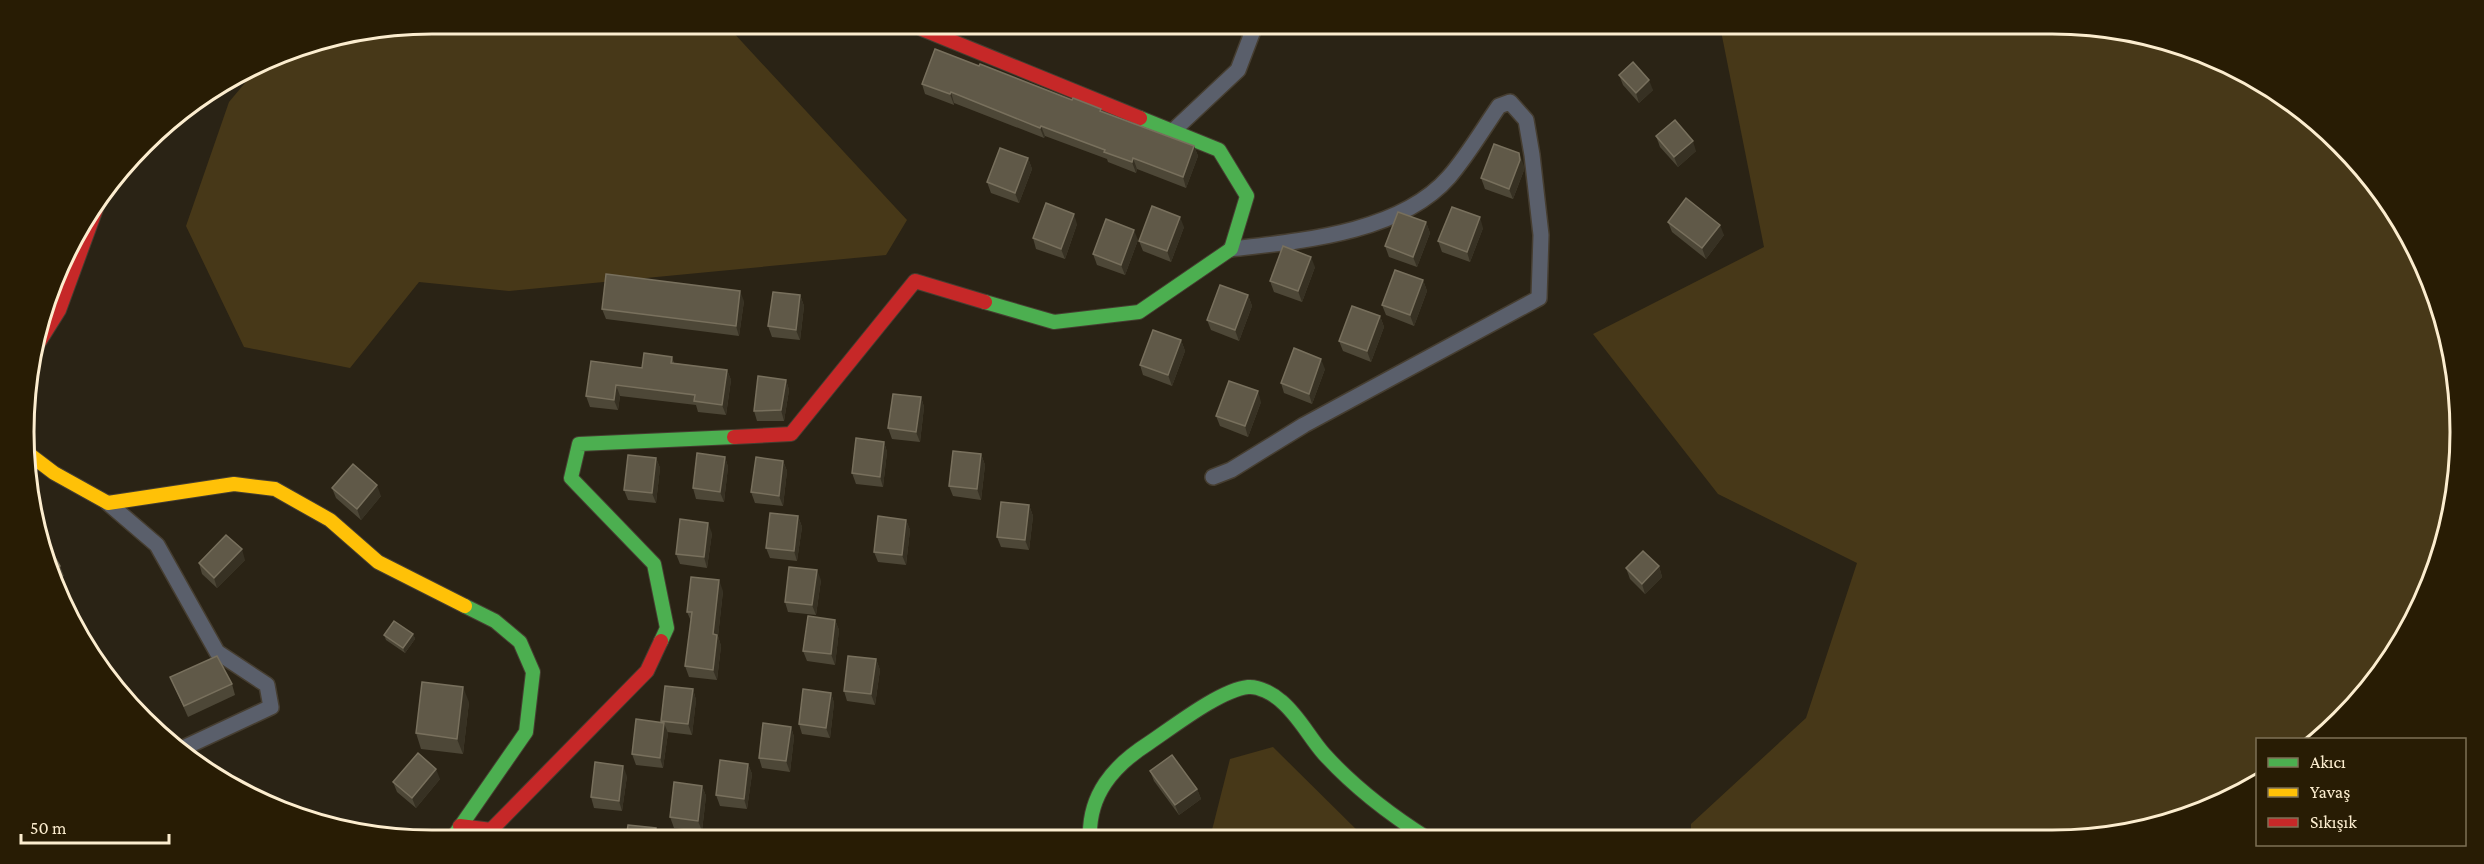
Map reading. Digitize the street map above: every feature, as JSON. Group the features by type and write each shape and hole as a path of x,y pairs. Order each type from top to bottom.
{"street":[{"path":"934,34 1220,150 1246,196 1232,249"},
{"path":"1174,130 1238,70 1252,34"},
{"path":"460,826 491,830 647,671 667,628 654,564 572,478 579,444 791,434 915,281 1054,322 1139,312 1232,249 1277,244 1352,230 1413,207 1448,178 1499,106 1510,102 1526,120 1541,235 1539,298 1304,425 1231,470 1213,477"},
{"path":"49,326 59,310 86,237"},
{"path":"35,458 108,503 157,545 217,652 267,685 271,707 188,746"},
{"path":"108,503 234,484 275,489 330,520 378,562 495,621 520,642 533,672 526,732 457,830"},
{"path":"1090,830 1090,811 1104,782 1125,759 1229,693 1250,687 1274,695 1292,713 1324,754 1389,815 1414,830"}],"shaded area":[{"path":"432,34 735,34 907,220 886,255 509,291 419,282 350,368 244,347 186,226 229,102 248,80 256,75 329,48 380,38"},
{"path":"1722,34 2052,34 2104,38 2130,42 2180,56 2228,75 2273,101 2333,151 2383,211 2409,256 2419,280 2442,354 2450,432 2442,510 2419,584 2409,608 2383,653 2351,694 2305,738 2256,738 2256,773 2228,789 2155,816 2104,826 2052,830 1691,830 1691,824 1806,718 1857,563 1718,494 1593,334 1764,247"},
{"path":"1273,747 1357,830 1212,830 1230,759"}],"building":[{"path":"935,49 1072,100 1073,98 1101,109 1100,111 1194,146 1183,177 1133,158 1132,162 951,92 950,94 922,84"},
{"path":"1633,62 1649,80 1636,93 1619,75"},
{"path":"1675,120 1693,141 1674,157 1656,136"},
{"path":"1494,144 1519,153 1520,160 1509,189 1481,178"},
{"path":"1000,148 1028,158 1015,193 987,182"},
{"path":"1686,198 1720,225 1702,248 1668,222"},
{"path":"1046,203 1074,214 1061,249 1033,238"},
{"path":"1152,206 1180,217 1167,251 1139,241"},
{"path":"1452,207 1480,217 1467,252 1438,241"},
{"path":"1398,212 1426,222 1413,257 1385,246"},
{"path":"1106,219 1134,230 1121,265 1093,254"},
{"path":"1283,246 1311,257 1298,291 1270,281"},
{"path":"1395,270 1423,280 1410,315 1382,305"},
{"path":"606,274 740,291 736,326 602,309"},
{"path":"1220,285 1248,295 1235,330 1207,320"},
{"path":"773,292 800,295 796,330 768,326"},
{"path":"1352,306 1380,316 1367,351 1339,341"},
{"path":"1153,330 1181,340 1168,375 1140,365"},
{"path":"1294,348 1321,359 1309,394 1281,383"},
{"path":"644,353 672,357 671,363 727,370 722,405 694,401 695,395 616,385 614,400 586,396 591,361 642,368"},
{"path":"758,376 786,380 781,410 754,411"},
{"path":"1229,381 1258,391 1245,426 1216,416"},
{"path":"893,394 921,397 916,432 888,428"},
{"path":"856,438 884,442 880,477 852,473"},
{"path":"953,451 981,454 977,489 949,486"},
{"path":"697,453 725,457 720,492 693,488"},
{"path":"628,455 656,458 652,493 624,490"},
{"path":"756,457 783,461 779,496 751,492"},
{"path":"353,464 377,485 357,509 332,488"},
{"path":"1001,502 1029,505 1025,540 997,537"},
{"path":"770,513 798,516 794,551 766,548"},
{"path":"878,516 906,520 902,555 874,552"},
{"path":"680,519 708,523 704,557 676,554"},
{"path":"226,535 242,549 214,578 199,563"},
{"path":"1643,551 1659,566 1642,584 1626,568"},
{"path":"789,567 817,570 812,605 785,602"},
{"path":"691,577 719,580 713,634 717,635 713,670 685,666 692,612 687,612"},
{"path":"808,616 835,620 831,654 803,651"},
{"path":"394,621 413,634 403,648 384,635"},
{"path":"217,656 232,684 184,706 170,677"},
{"path":"848,656 876,659 871,694 844,691"},
{"path":"422,682 463,687 457,739 416,733"},
{"path":"665,686 693,689 688,724 661,721"},
{"path":"803,689 831,693 826,728 799,724"},
{"path":"636,719 664,723 660,758 632,754"},
{"path":"763,723 791,727 786,761 759,758"},
{"path":"418,753 436,769 412,798 393,782"},
{"path":"1172,755 1197,789 1175,805 1150,771"},
{"path":"720,760 748,764 744,799 716,795"},
{"path":"595,762 623,766 619,801 591,797"},
{"path":"674,782 702,786 698,821 670,817"},
{"path":"628,825 656,828 656,830 627,830"}],"traffic: fast":[{"path":"985,302 1054,322 1139,312 1231,249 1247,196 1219,150 1140,118"},
{"path":"661,641 667,628 654,564 571,478 579,444 734,437"},
{"path":"458,830 526,732 533,672 520,642 495,621 465,606"},
{"path":"1090,830 1098,795 1105,783 1124,762 1183,719 1211,702 1248,687 1266,691 1281,701 1324,754 1347,778 1386,810 1415,830"}],"traffic: slow":[{"path":"35,459 54,473 108,503 234,484 275,489 330,520 378,562 465,606"}],"traffic: jam":[{"path":"934,34 1140,118"},
{"path":"49,326 59,310 86,237"},
{"path":"734,437 791,434 915,281 985,302"},
{"path":"460,826 491,830 647,671 661,641"}]}
